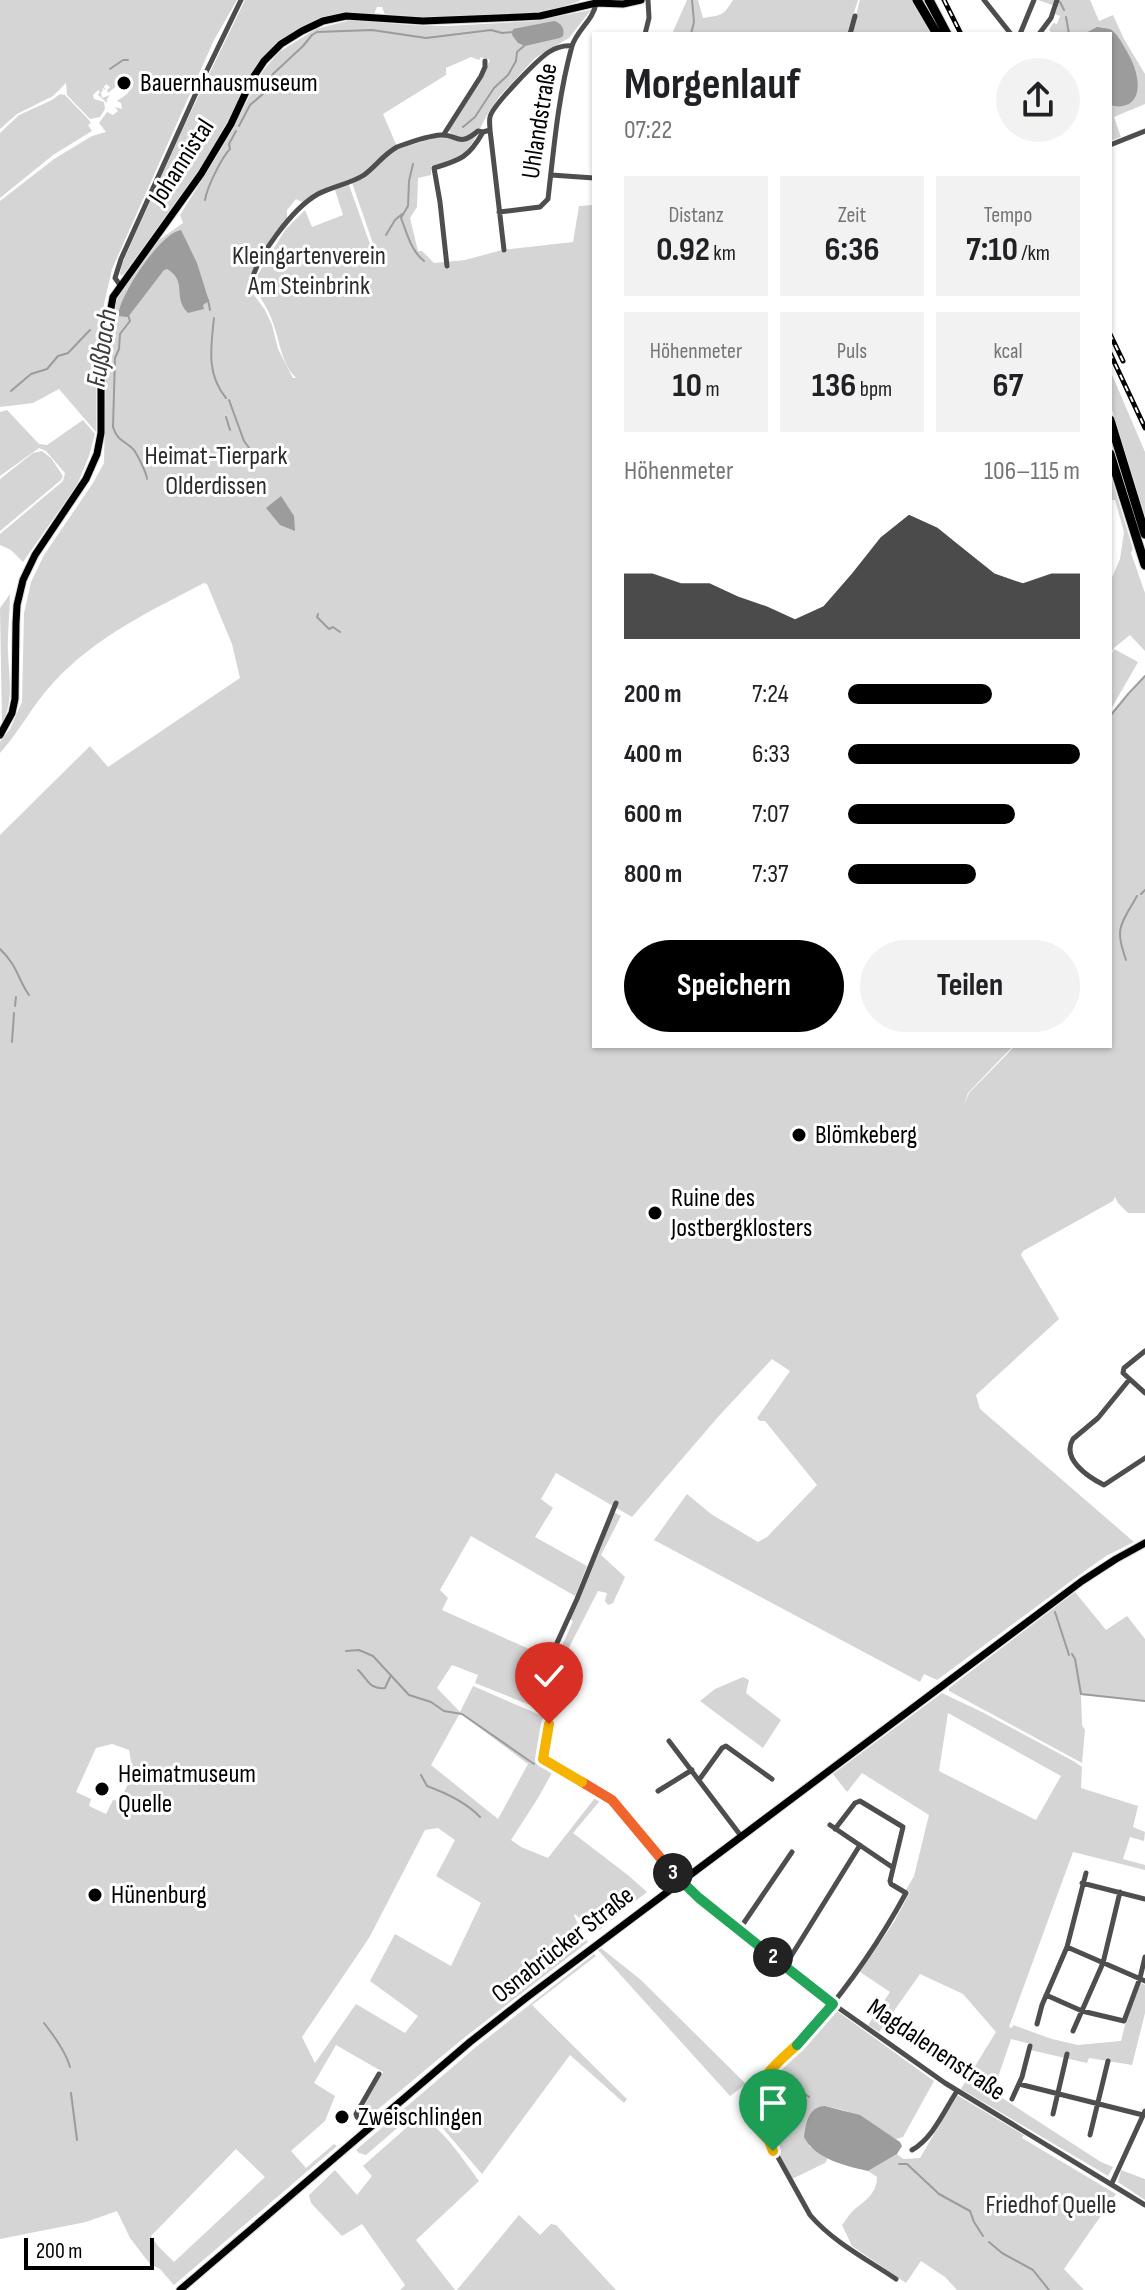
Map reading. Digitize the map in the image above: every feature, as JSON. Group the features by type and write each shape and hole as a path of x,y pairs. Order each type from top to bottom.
{"highway":[{"path":"918,0 936,32"},
{"path":"929,0 949,32"},
{"path":"936,0 949,32"},
{"path":"1112,427 1145,534"},
{"path":"1112,460 1145,565"}],"main road":[{"name":"Johannistal","path":"0,735 12,713 15,699 17,614 23,580 35,555 86,479 96,458 101,433 102,354 110,305 120,285 201,174 260,66 276,48 294,35 323,21 346,16 423,21 540,16 596,3 623,4 641,0"},
{"name":"Osnabrücker Straße","path":"180,2290 493,2025 680,1881 1082,1581 1145,1543"}],"street":[{"path":"120,285 115,278 121,259 241,0"},
{"path":"646,32 648,0"},
{"path":"984,0 1009,32"},
{"path":"1021,32 1034,0"},
{"path":"1040,32 1051,18 1057,0"},
{"name":"Uhlandstraße","path":"499,212 546,204 558,106 572,46 576,35 595,10 596,3"},
{"path":"851,32 855,16"},
{"path":"504,250 486,131 489,118 494,108 539,60 556,48 572,46"},
{"path":"444,134 481,76 485,61"},
{"path":"250,287 254,273 276,237 306,202 329,188 363,175 397,147 444,134 461,140 478,131 486,131"},
{"path":"447,266 433,169 461,160 486,131"},
{"path":"1112,144 1145,131"},
{"path":"551,175 592,178"},
{"path":"1145,1351 1123,1371 1145,1393"},
{"path":"1129,1380 1098,1418 1070,1443 1070,1456 1094,1480 1104,1485 1145,1458"},
{"name":"Magdalenenstraße","path":"616,1503 551,1656 549,1717 543,1759 612,1800 680,1881 833,2004 957,2091 1145,2205"},
{"path":"669,1741 741,1836"},
{"path":"699,1780 726,1746 772,1779"},
{"path":"658,1791 692,1770"},
{"path":"892,1867 832,1827 855,1803 860,1801 903,1827 892,1867 891,1884 906,1893 833,2004 760,2081 752,2108 752,2122 769,2141 817,2223 896,2279"},
{"path":"785,1966 860,1845"},
{"path":"739,1930 792,1852"},
{"path":"1037,2024 1067,1947 1086,1873"},
{"path":"1082,1883 1145,1899"},
{"path":"1073,2031 1103,1963 1120,1892"},
{"path":"1067,1947 1142,1980"},
{"path":"1046,1995 1082,2011 1124,2021 1142,1980 1145,1957"},
{"path":"1012,2099 1030,2046"},
{"path":"1053,2114 1067,2054"},
{"path":"1090,2135 1108,2061"},
{"path":"369,2128 356,2114 379,2074"},
{"path":"1019,2084 1144,2113 1112,2183"},
{"path":"912,2150 933,2130 957,2091"}],"green space":[{"path":"0,0 237,0 214,40 112,269 96,358 96,432 59,389 33,403 0,407 0,201 54,159 92,136 106,132 99,123 107,112 113,115 118,111 115,107 122,109 117,101 132,87 120,79 119,84 108,93 110,87 106,84 106,90 102,88 101,92 102,98 110,95 107,103 98,95 98,90 93,95 94,99 104,102 105,109 100,117 90,119 67,95 66,83 53,96 17,114 0,129"},
{"path":"245,0 580,1 540,14 423,18 385,15 382,7 377,7 374,14 332,15 279,43 269,51 246,83 203,164 121,276 122,264 184,126"},
{"path":"687,0 698,0 703,18 721,14 733,0 858,0 848,32 673,32"},
{"path":"860,0 914,0 931,32 852,32"},
{"path":"1038,0 1090,0 1099,21 1113,15 1145,74 1145,104 1114,117 1121,137 1112,140 1112,32 1051,32 1049,30 1053,23 1057,24 1060,16 1055,14 1058,7"},
{"path":"591,10 569,38 535,58 499,97 464,153 453,160 431,166 431,175 418,178 417,207 410,218 418,251 434,263 465,260 502,250 573,242 579,206 592,205 592,1048 1011,1048 968,1093 964,1106 969,1093 1013,1048 1112,1048 1112,714 1145,677 1145,1213 1128,1213 1115,1197 1113,1201 1023,1251 1021,1255 1059,1319 976,1395 980,1409 1134,1542 1106,1556 937,1680 924,1674 920,1682 654,1540 687,1494 711,1514 758,1542 767,1537 817,1485 765,1421 757,1418 790,1371 772,1359 632,1517 556,1473 541,1499 553,1508 535,1537 587,1566 575,1596 471,1536 440,1590 448,1598 442,1610 547,1657 547,1712 475,1683 478,1675 452,1665 437,1688 460,1712 473,1686 547,1718 540,1759 554,1769 511,1840 548,1858 598,1794 603,1797 573,1833 647,1892 595,1933 575,1914 588,1942 465,2037 365,2120 360,2113 383,2072 336,2045 314,2083 335,2096 325,2121 291,2151 306,2168 334,2144 337,2146 174,2285 160,2269 150,2264 130,2238 117,2211 86,2222 0,2239 0,835 90,746 108,767 240,678 232,644 207,584 144,615 87,652 46,691 0,753 0,742 10,729 22,702 24,613 31,582 44,555 104,463 106,360 118,297 159,240 183,223 180,215 222,148 263,71 279,52 316,29 351,20 447,26 534,21","holes":["471,57 490,60 449,130 451,134 448,138 441,136 398,149 383,114 446,75 446,68","351,180 377,255 376,261 349,185 335,190 343,215 312,227 305,210 285,230 254,281 254,287 271,318 284,359 296,378 293,378 278,349 265,310 249,288 249,278 296,199 302,202 329,186","460,1713 528,1764 498,1819 431,1765","112,1744 129,1750 133,1773 120,1801 113,1800 106,1814 89,1806 91,1799 76,1792 96,1748","438,1828 455,1840 436,1876 481,1903 451,1966 395,1934 370,1981 418,2016 405,2033 356,2004 315,2063 302,2037 369,1938 425,1830","236,2149 265,2177 174,2262 151,2236"]},
{"path":"60,94 65,95 88,119 92,131 53,155 0,198 0,133 19,115"},
{"path":"1112,375 1145,452 1145,516 1112,409"},
{"path":"7,410 39,444 47,445 83,420 95,434 77,485 23,562 11,550 0,545 0,534 63,481 65,473 46,451 39,448 0,476 0,412"},
{"path":"42,451 63,476 61,480 0,531 0,479 33,453"},
{"path":"1112,480 1145,593 1145,651 1130,635 1112,651 1112,577 1120,559 1124,532 1115,500 1112,500"},
{"path":"10,594 9,698 2,724 0,608"},
{"path":"1114,649 1138,662 1112,708"},
{"path":"614,1512 621,1516 601,1555 625,1577 613,1603 608,1605 605,1601 607,1593 598,1591 560,1665 551,1731 552,1663 573,1621 570,1619"},
{"path":"1075,1592 1106,1630 1127,1616 1145,1639 1145,1701 1081,1695 1082,1725 1085,1730 1082,1763 949,1691"},
{"path":"743,1677 749,1680 746,1693 781,1720 763,1748 700,1701 715,1689"},
{"path":"942,1693 1075,1762 1082,1767 1081,1788 1138,1806 1133,1827 1145,1832 1144,1841 1130,1837 1123,1859 1145,1865 1145,1870 1073,1852 1009,2027 1013,2025 1078,2045 1121,2041 1129,2009 1141,1983 1145,1985 1145,2013 1132,2065 1089,2058 1087,2063 1030,2050 1031,2044 1011,2039 993,2092 1113,2167 1108,2176 961,2089 996,2032 963,1994 920,1974 879,2032 868,2025 890,1992 860,1972 910,1892 906,1890 914,1876 929,1815 862,1773 847,1792 833,1774","holes":["948,1713 1061,1776 1036,1820 939,1771"]},
{"path":"601,1948 641,1980 746,2084 730,2096 598,1950"},
{"path":"594,1954 596,1956 532,2005 627,2099 624,2103 570,2055 482,2174 428,2111 418,2110 366,2155 356,2150 476,2047"},
{"path":"833,2008 934,2081 903,2137 896,2139 855,2115 825,2106 809,2146 828,2158 825,2163 792,2179 772,2147 774,2143 754,2120 755,2106 768,2076"},
{"name":"Friedhof Quelle","path":"957,2095 1116,2194 1064,2269 1084,2290 957,2290 945,2277 921,2261 906,2283 852,2246 842,2225 875,2187 877,2177 868,2171 897,2154 903,2159 920,2158"},
{"path":"420,2118 444,2135 479,2181 416,2240 455,2290 400,2290 405,2285 362,2224 342,2236 311,2203 309,2195 335,2170 357,2195 372,2176 363,2166"},
{"path":"1121,2170 1145,2179 1145,2200 1118,2182"},
{"path":"519,2215 540,2235 551,2224 556,2225 616,2290 457,2290"}],"shaded area":[{"path":"554,21 563,28 560,38 525,46 512,35 513,29"},
{"path":"1097,27 1110,29 1123,44 1133,64 1138,86 1129,104 1112,105 1112,32 1088,32"},
{"path":"181,230 197,263 209,301 203,305 204,309 188,313 181,301 177,279 167,269 128,317 118,316 125,295 152,253 172,234"},
{"path":"281,496 294,516 295,531 280,525 266,508"},
{"path":"825,2106 860,2115 902,2146 897,2154 868,2171 823,2156 804,2137 811,2113"}],"waterway":[{"path":"692,0 692,32"},
{"path":"1060,2 1064,10"},
{"path":"1066,17 1069,32"},
{"name":"Fußbach","path":"239,126 250,105 264,93 273,74 317,32 372,30 426,38 491,30 513,32"},
{"path":"463,127 475,117 494,88 508,75 517,52 525,45"},
{"path":"110,69 128,60"},
{"name":"Fußbach","path":"205,200 236,131"},
{"path":"413,164 408,206 401,218 413,247 424,261"},
{"path":"386,235 402,214"},
{"path":"208,300 210,310"},
{"name":"Fußbach","path":"128,315 130,321 120,334 115,358 113,427 118,437 136,453 147,479"},
{"path":"214,318 213,370 226,398"},
{"path":"11,391 31,374 47,369 58,356 68,353 90,330"},
{"path":"229,400 244,441 252,452"},
{"path":"226,417 230,430"},
{"path":"318,614 317,617 329,629 333,627 340,632"},
{"path":"1130,692 1145,676"},
{"path":"1112,714 1129,693"},
{"path":"1141,894 1145,890"},
{"path":"1126,960 1120,940 1121,926 1137,896"},
{"path":"0,949 29,995"},
{"path":"15,1006 16,997"},
{"path":"12,1042 14,1013"},
{"path":"1055,1612 1069,1655"},
{"path":"346,1651 359,1650 373,1656 409,1695 431,1702 444,1711 462,1714 534,1764"},
{"path":"1072,1654 1081,1694 1145,1701"},
{"path":"358,1670 372,1686 380,1688 385,1688 391,1675"},
{"path":"421,1775 427,1786 455,1798 480,1817"},
{"path":"44,2023 63,2050 70,2067"},
{"path":"791,2095 800,2090 809,2097"},
{"path":"71,2093 77,2140"},
{"path":"899,2164 907,2164 939,2194 970,2211 983,2236"},
{"path":"989,2242 1033,2270 1049,2290"}],"railway":[{"path":"944,0 960,32"},
{"path":"1112,338 1123,361"},
{"path":"1112,357 1145,428"}],"place":[{"name":"Bauernhausmuseum","path":"124,83"},
{"name":"Blömkeberg","path":"799,1135"},
{"name":"Ruine des Jostbergklosters","path":"655,1213"},
{"name":"Heimatmuseum Quelle","path":"102,1789"},
{"name":"Hünenburg","path":"95,1895"},
{"name":"Zweischlingen","path":"342,2117"}],"route":[{"path":"549,1724 543,1759 612,1800 680,1881 833,2004 760,2081 756,2089 752,2122 769,2141 773,2151"}],"park label":[{"name":"Kleingartenverein Am Steinbrink","path":"309,271"},
{"name":"Heimat-Tierpark Olderdissen","path":"216,471"}]}
